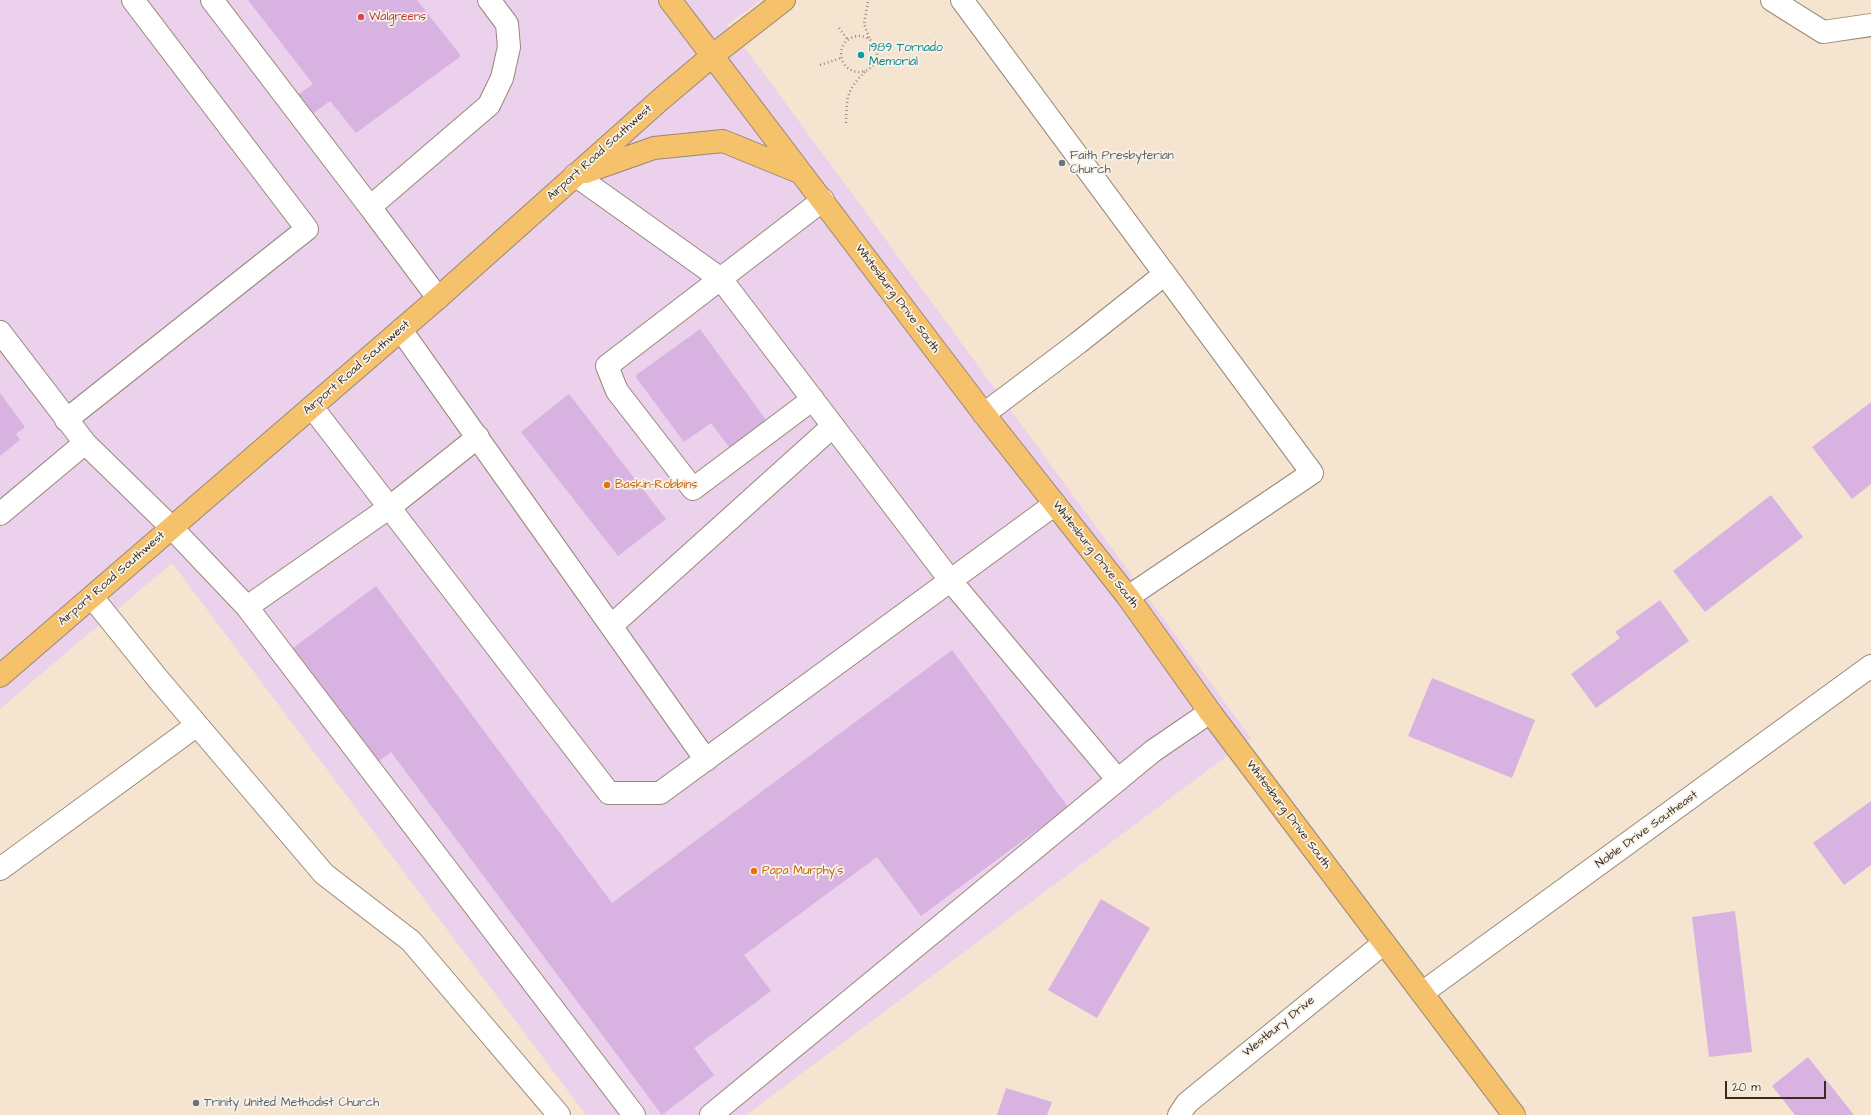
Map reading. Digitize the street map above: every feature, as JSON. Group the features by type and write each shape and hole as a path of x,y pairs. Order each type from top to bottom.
{"main road":[{"name":"Whitesburg Drive South","path":"670,0 984,414 1128,597 1210,712 1514,1115"},
{"name":"Airport Road Southwest","path":"0,676 438,298 712,56 784,0"},
{"path":"575,176 654,148 723,141 800,172"}],"street":[{"path":"66,420 307,228 133,0"},
{"path":"212,0 438,298"},
{"path":"370,207 489,105 502,78 509,47 507,24 489,0"},
{"path":"1772,0 1823,32 1871,25"},
{"path":"970,3 1165,274 1312,473 1128,597"},
{"path":"575,176 721,280 950,580 1118,780"},
{"path":"813,399 694,489 617,391 607,366 721,280 823,200"},
{"path":"984,414 1078,343 1165,274"},
{"path":"401,330 706,760"},
{"path":"0,332 84,443 172,528 247,607 634,1115"},
{"path":"312,407 609,793 660,793 1055,504"},
{"path":"611,626 833,426"},
{"path":"247,607 390,507 478,437"},
{"path":"0,514 84,443"},
{"path":"92,597 197,725 324,874 411,941 559,1115"},
{"name":"Noble Drive Southeast","path":"1422,993 1871,666"},
{"path":"711,1115 1153,751 1210,712"},
{"path":"0,869 197,725"},
{"name":"Westbury Drive","path":"1179,1115 1187,1103 1384,943"}],"path":[{"path":"846,123 848,96 852,85 866,70 871,67 876,57 877,51 870,41 864,24 868,2"},
{"path":"838,28 848,40"},
{"path":"866,70 855,72 850,70 841,58 841,50 848,40 860,36 870,41"},
{"path":"820,65 841,58"}],"shaded area":[{"path":"0,0 761,0 727,25 1251,738 746,1115 586,1115 172,563 0,709"}],"building":[{"path":"248,0 417,0 461,56 356,133 330,101 307,118 292,99 313,84"},
{"path":"700,329 769,424 732,451 711,423 684,442 635,376"},
{"path":"0,393 25,427 16,434 20,440 0,456"},
{"path":"569,394 666,519 618,556 521,432"},
{"path":"1871,402 1871,484 1852,499 1812,447"},
{"path":"1771,495 1803,537 1705,612 1673,571"},
{"path":"376,586 612,903 952,650 1068,807 921,916 877,857 744,955 771,991 694,1048 714,1075 662,1115 391,752 374,765 289,651"},
{"path":"1660,600 1689,641 1596,708 1571,674 1620,638 1615,632"},
{"path":"1432,678 1535,720 1512,778 1408,736"},
{"path":"1871,801 1871,865 1844,885 1813,843"},
{"path":"1101,899 1150,928 1097,1018 1048,990"},
{"path":"1735,911 1752,1052 1709,1057 1692,917"},
{"path":"1808,1057 1854,1115 1795,1115 1772,1086"},
{"path":"1006,1088 1052,1102 1047,1115 997,1115"}],"place":[{"name":"Walgreens","path":"361,17"},
{"name":"1989 Tornado Memorial","path":"861,55"},
{"name":"Faith Presbyterian Church","path":"1062,163"},
{"name":"Baskin-Robbins","path":"607,485"},
{"name":"Papa Murphy's","path":"754,871"},
{"name":"Trinity United Methodist Church","path":"196,1103"}]}
